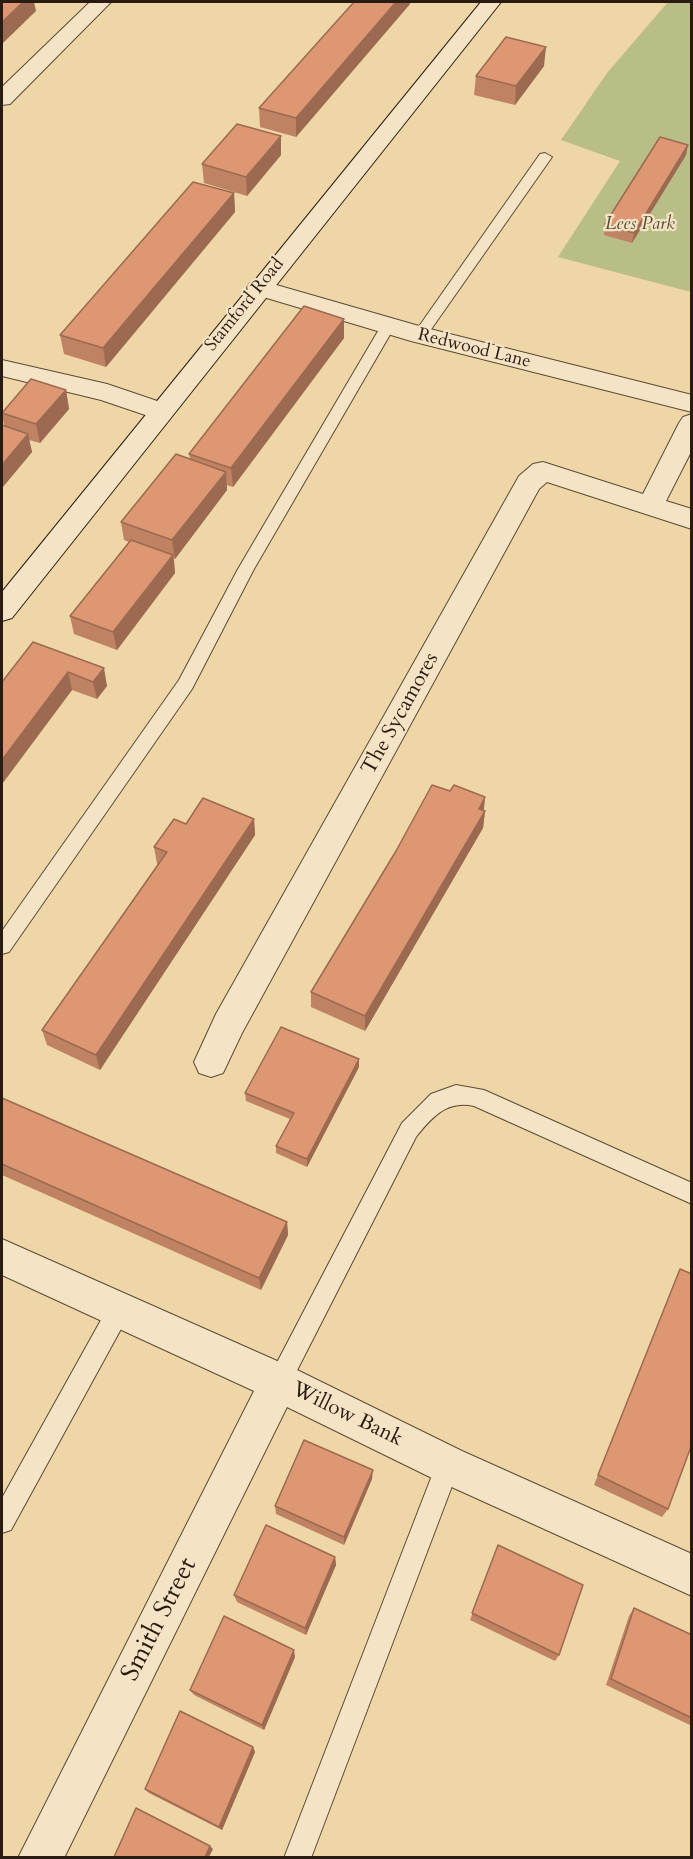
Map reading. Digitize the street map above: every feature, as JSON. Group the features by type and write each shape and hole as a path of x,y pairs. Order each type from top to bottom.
{"street":[{"path":"2,99 101,2"},
{"name":"Stamford Road","path":"2,610 491,2"},
{"name":"Redwood Lane","path":"259,288 420,335 692,404"},
{"path":"2,368 107,393 160,411"},
{"path":"692,423 650,506 692,519"},
{"name":"The Sycamores","path":"211,1062 228,1025 529,483 543,471 650,506"},
{"name":"Willow Bank","path":"2,1257 279,1382 448,1465 692,1575"},
{"name":"Smith Street","path":"40,1857 279,1382"}],"lane":[{"path":"420,335 545,157"},
{"path":"2,946 186,684 246,569 388,326"},
{"path":"279,1382 409,1130 426,1109 443,1098 456,1093 477,1097 692,1194"},
{"path":"2,1521 119,1310"},
{"path":"297,1857 448,1465"}],"green space":[{"name":"Lees Park","path":"668,2 691,2 691,292 558,257 620,161 561,140 607,73"}],"building":[{"path":"2,2 23,2 2,22"},
{"path":"354,2 396,2 296,118 259,108"},
{"path":"506,37 546,47 516,86 476,76"},
{"path":"237,124 281,136 246,177 202,164"},
{"path":"660,137 688,145 634,233 605,224"},
{"path":"193,182 234,193 103,348 60,335"},
{"path":"304,306 344,319 231,468 189,454"},
{"path":"31,379 66,390 36,424 2,413"},
{"path":"2,425 28,434 2,465"},
{"path":"176,454 226,472 172,540 121,522"},
{"path":"131,540 173,555 113,632 70,616"},
{"path":"33,642 104,668 93,682 68,672 2,760 2,682"},
{"path":"432,785 450,791 454,785 485,797 479,809 485,811 365,1016 311,992 396,851"},
{"path":"203,798 254,819 96,1055 42,1030 167,852 154,847 174,819 186,824"},
{"path":"281,1027 359,1059 307,1159 276,1146 294,1113 245,1093"},
{"path":"2,1098 287,1222 259,1278 2,1164"},
{"path":"680,1269 692,1274 692,1444 668,1509 598,1475"},
{"path":"304,1440 373,1470 344,1537 275,1506"},
{"path":"266,1525 335,1557 305,1628 234,1595"},
{"path":"498,1545 583,1585 559,1655 472,1613"},
{"path":"634,1608 692,1635 692,1718 611,1679"},
{"path":"224,1616 294,1650 262,1725 190,1690"},
{"path":"180,1711 253,1747 219,1827 145,1789"},
{"path":"136,1808 210,1846 205,1857 114,1857"}]}
